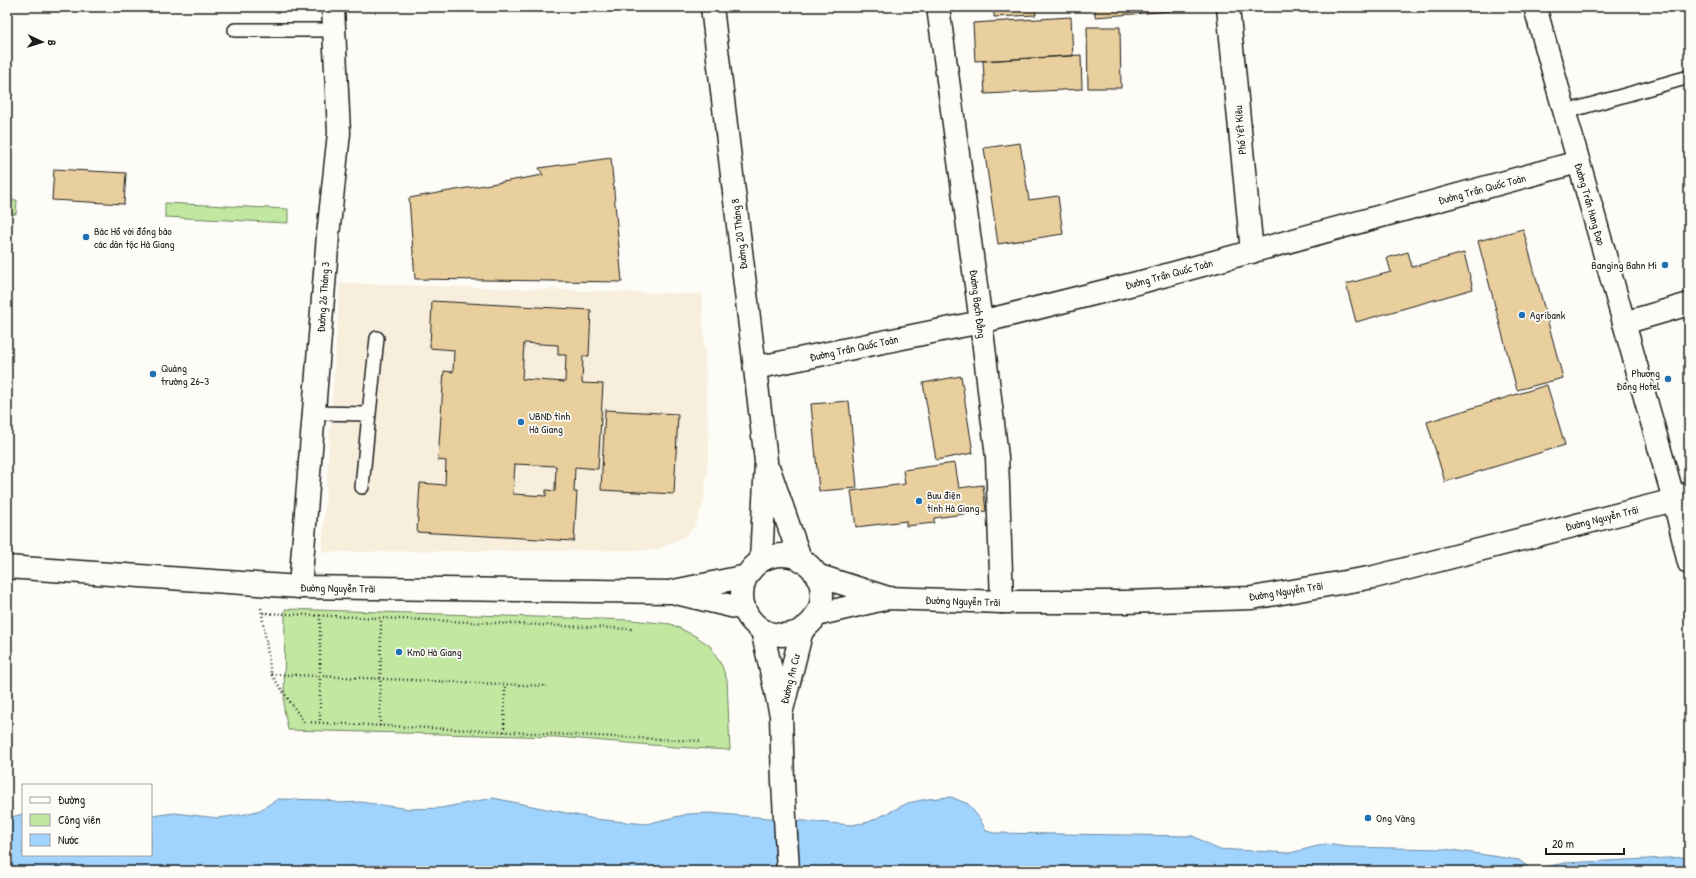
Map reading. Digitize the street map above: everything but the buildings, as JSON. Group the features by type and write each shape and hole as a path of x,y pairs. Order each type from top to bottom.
{"main road":[{"name":"Đường 26 Tháng 3","path":"300,587 328,235 339,133 333,7"},
{"name":"Đường 20 Tháng 8","path":"712,7 766,461 754,568"},
{"name":"Đường Bạch Đằng","path":"938,7 981,322 996,458 1002,602"},
{"name":"Phố Yết Kiêu","path":"1228,7 1252,252"},
{"name":"Đường Trần Hưng Đạo","path":"1535,7 1624,323 1682,496 1689,563"},
{"name":"Đường Trần Quốc Toản","path":"755,368 981,322 1141,282 1578,162"},
{"path":"1624,323 1689,304"},
{"name":"Đường 20 Tháng 8","path":"766,461 808,568"},
{"name":"Đường Nguyễn Trãi","path":"808,568 888,598 1002,602 1125,602 1252,598 1374,576 1682,496"},
{"path":"781,555 791,557 808,568 820,584 822,595 820,605 809,622 792,634 782,635 772,634 755,625 744,609 742,598 743,586 754,568 771,557 781,555"},
{"name":"Đường Nguyễn Trãi","path":"7,567 300,587 669,592 744,609"},
{"name":"Đường Nguyễn Trãi","path":"669,592 754,568"},
{"name":"Đường Nguyễn Trãi","path":"809,622 888,598"},
{"name":"Đường An Cư","path":"781,715 809,622"},
{"name":"Đường An Cư","path":"762,630 781,715"},
{"path":"781,715 788,871"}],"lane":[{"path":"235,30 334,30"},
{"path":"1565,112 1689,77"},
{"path":"362,486 377,338"},
{"path":"314,413 369,414"}],"path":[{"path":"256,584 263,613 271,674 304,722 700,741"},
{"path":"263,613 632,629"},
{"path":"320,615 320,723"},
{"path":"380,726 381,618"},
{"path":"271,674 548,686"},
{"path":"504,732 505,684"}],"shaded area":[{"path":"340,283 689,294 702,293 709,449 704,502 694,527 684,537 656,550 322,552"}],"green space":[{"path":"7,200 17,200 16,214 7,214"},
{"path":"165,203 288,209 288,223 165,217"},
{"path":"285,609 631,620 671,624 697,637 710,646 722,666 727,680 730,750 557,737 288,730 284,709"}],"water":[{"path":"951,797 968,804 980,819 986,831 994,833 1193,836 1217,849 1290,853 1326,844 1347,847 1445,849 1519,860 1532,870 1564,863 1689,857 1689,871 7,871 7,818 22,814 22,856 152,856 152,816 174,813 218,818 246,814 260,810 278,799 327,800 339,803 360,802 410,809 441,808 493,798 595,819 646,824 688,814 709,813 852,825 869,822 908,803 927,799"}],"place":[{"name":"Bác Hồ với đồng bào các dân tộc Hà Giang","path":"86,237"},
{"name":"Banging Bahn Mi","path":"1665,265"},
{"name":"Agribank","path":"1522,315"},
{"name":"Quảng trường 26-3","path":"153,374"},
{"name":"Phương Đồng Hotel","path":"1668,379"},
{"name":"UBND tỉnh Hà Giang","path":"521,422"},
{"name":"Bưu điện tỉnh Hà Giang","path":"919,501"},
{"name":"Km0 Hà Giang","path":"399,652"},
{"name":"Ong Vàng","path":"1368,818"}]}
